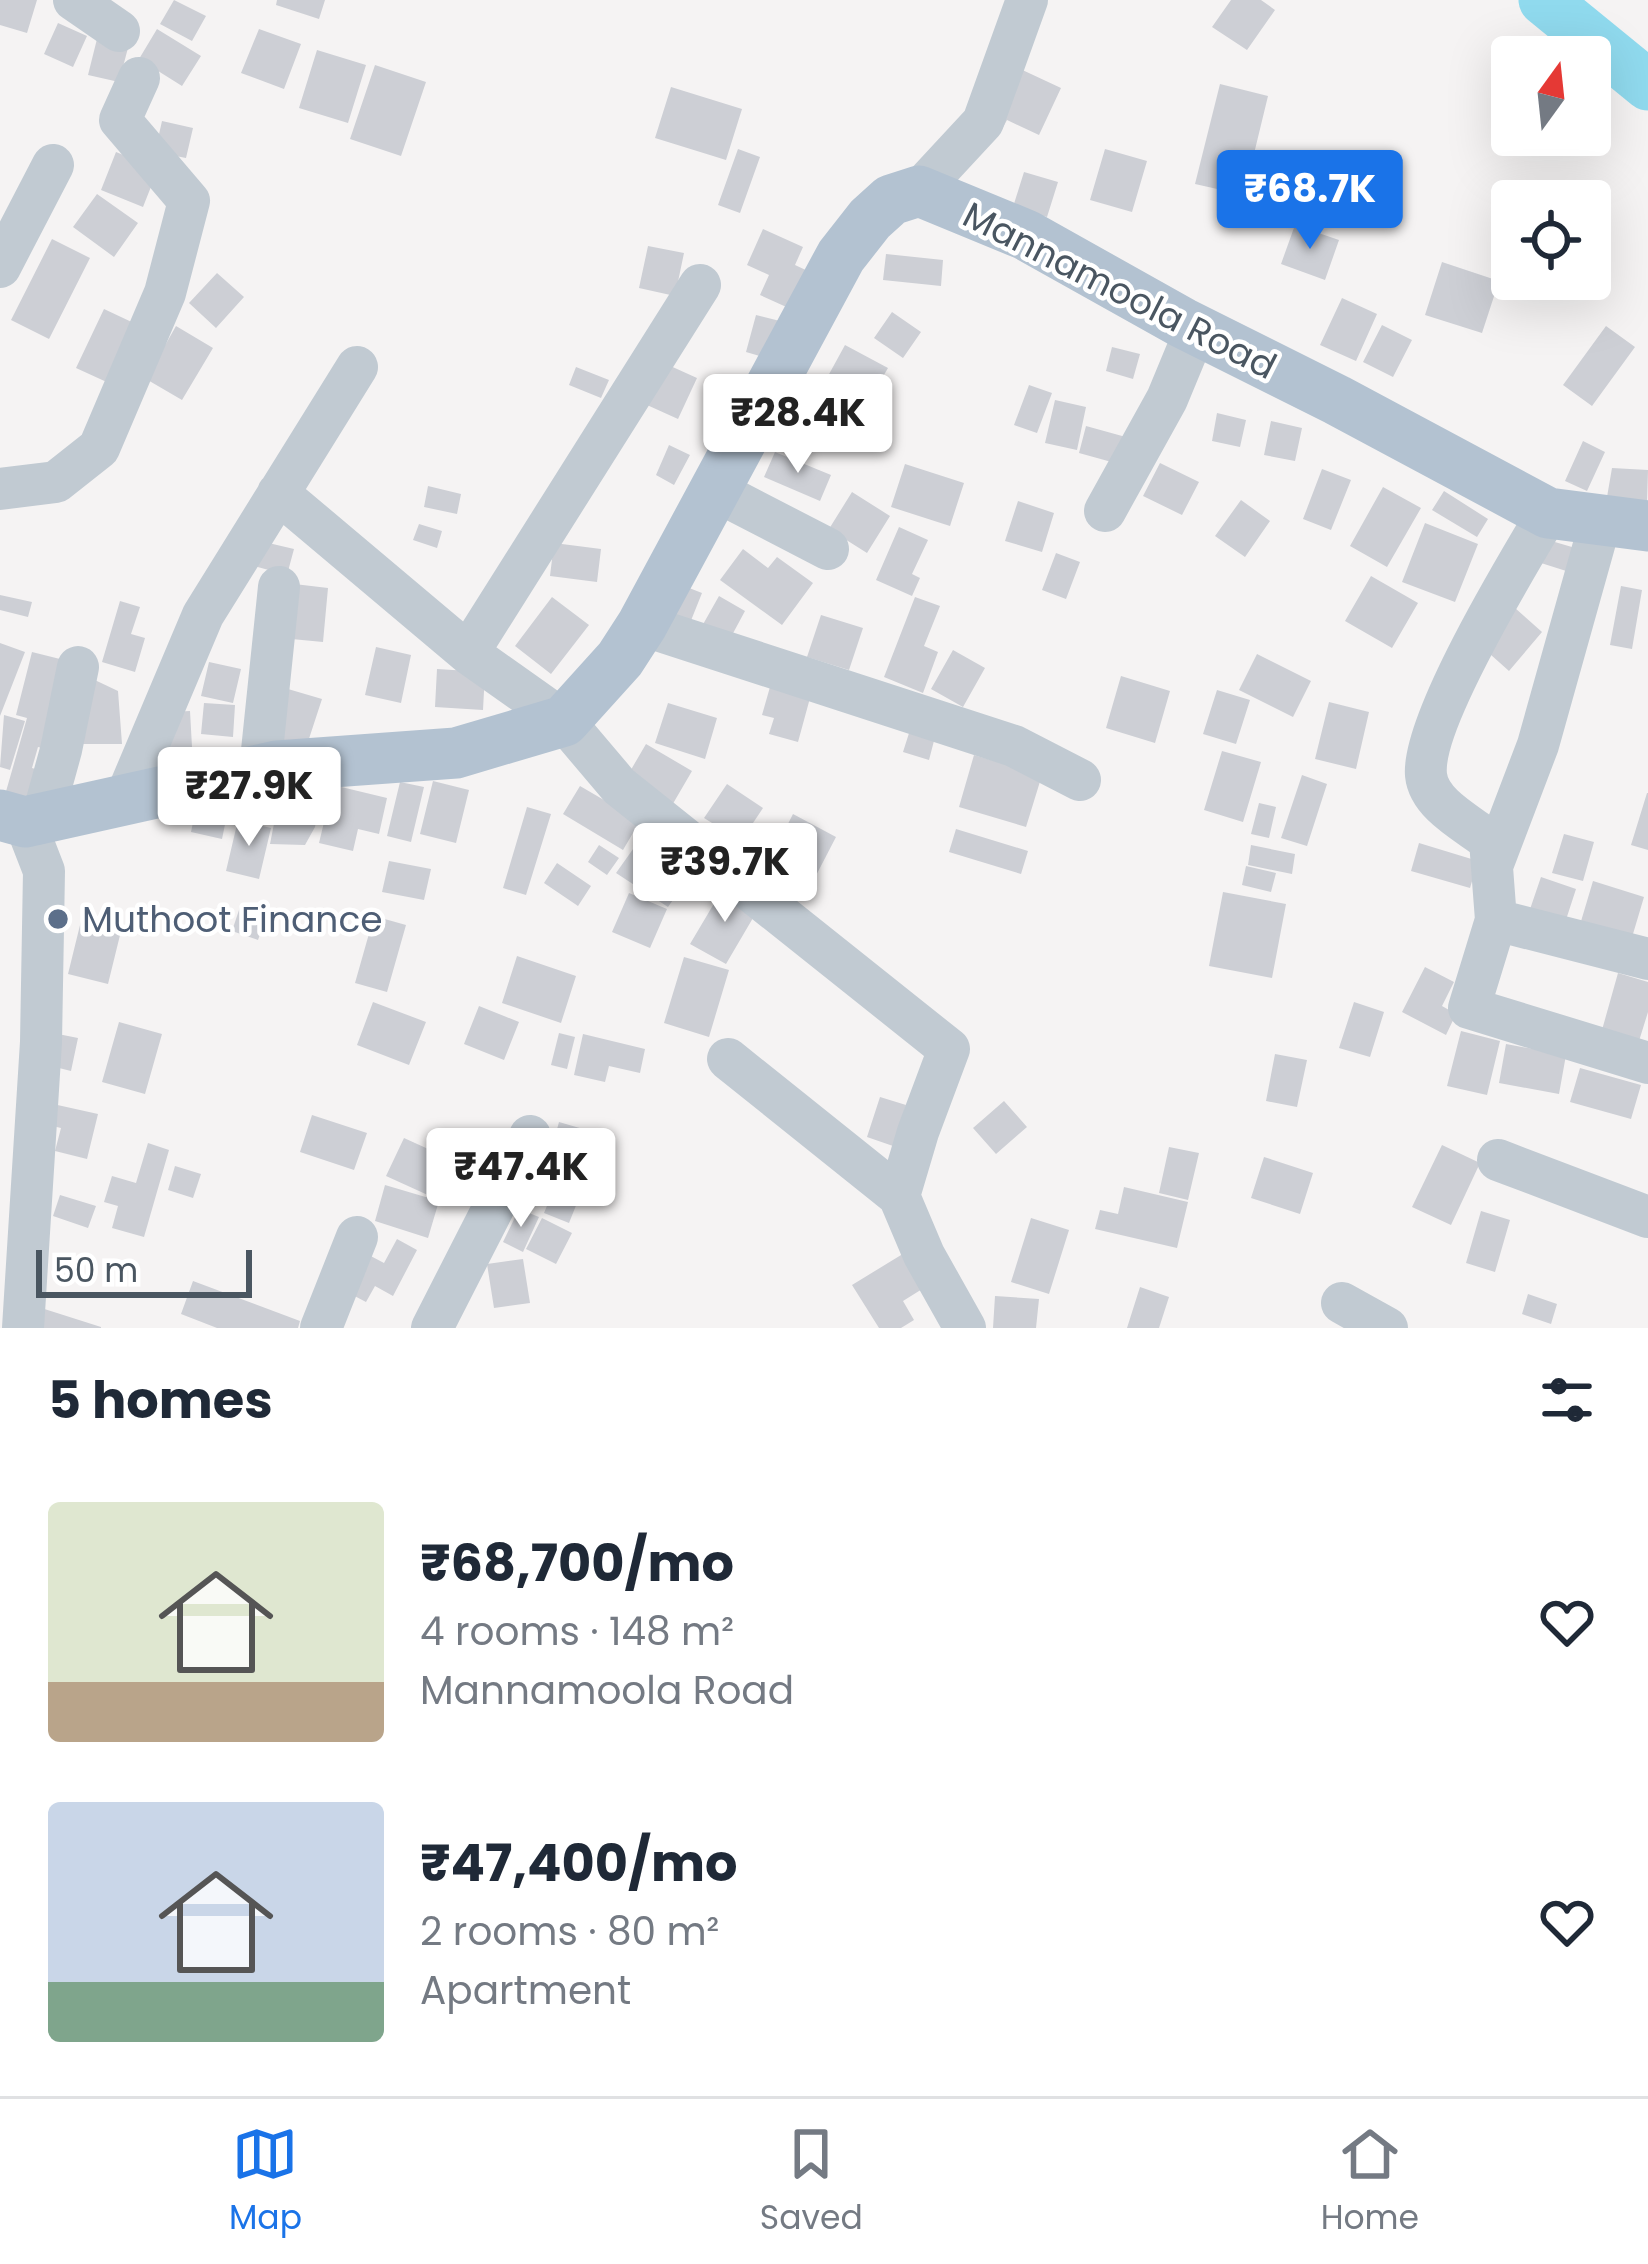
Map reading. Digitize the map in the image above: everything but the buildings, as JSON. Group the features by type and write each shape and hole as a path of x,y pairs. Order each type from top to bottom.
{"main road":[{"name":"Mannamoola Road","path":"563,721 620,659 642,625 841,256 891,200 919,191 1027,235 1548,513 1624,523"},
{"path":"22,818 124,802 260,770 456,753 563,721"}],"street":[{"path":"919,191 983,122 1027,0"},
{"path":"77,1 119,31"},
{"path":"0,489 56,482 99,448 166,293 189,201 120,120 139,78"},
{"path":"0,267 53,165"},
{"path":"468,653 700,285"},
{"path":"1105,511 1167,399 1196,329"},
{"path":"124,802 203,615 356,367"},
{"path":"714,490 828,549"},
{"path":"278,493 468,653 563,721 619,786 950,1049 899,1196"},
{"path":"1548,513 1508,580 1434,727 1426,776 1436,799 1490,841 1496,920 1469,1008 1648,1063"},
{"path":"1492,866 1624,523"},
{"path":"260,770 279,586"},
{"path":"642,625 1014,746 1080,780"},
{"path":"23,1328 16,1215 44,871 22,818 62,750 78,667"},
{"path":"1496,920 1648,959"},
{"path":"728,1059 899,1196 965,1328"},
{"path":"432,1328 530,1136"},
{"path":"1498,1160 1648,1217"},
{"path":"321,1328 357,1237"},
{"path":"1342,1304 1388,1328"}],"waterway":[{"path":"1544,0 1648,85"}],"place":[{"name":"Muthoot Finance","path":"58,919"}]}
